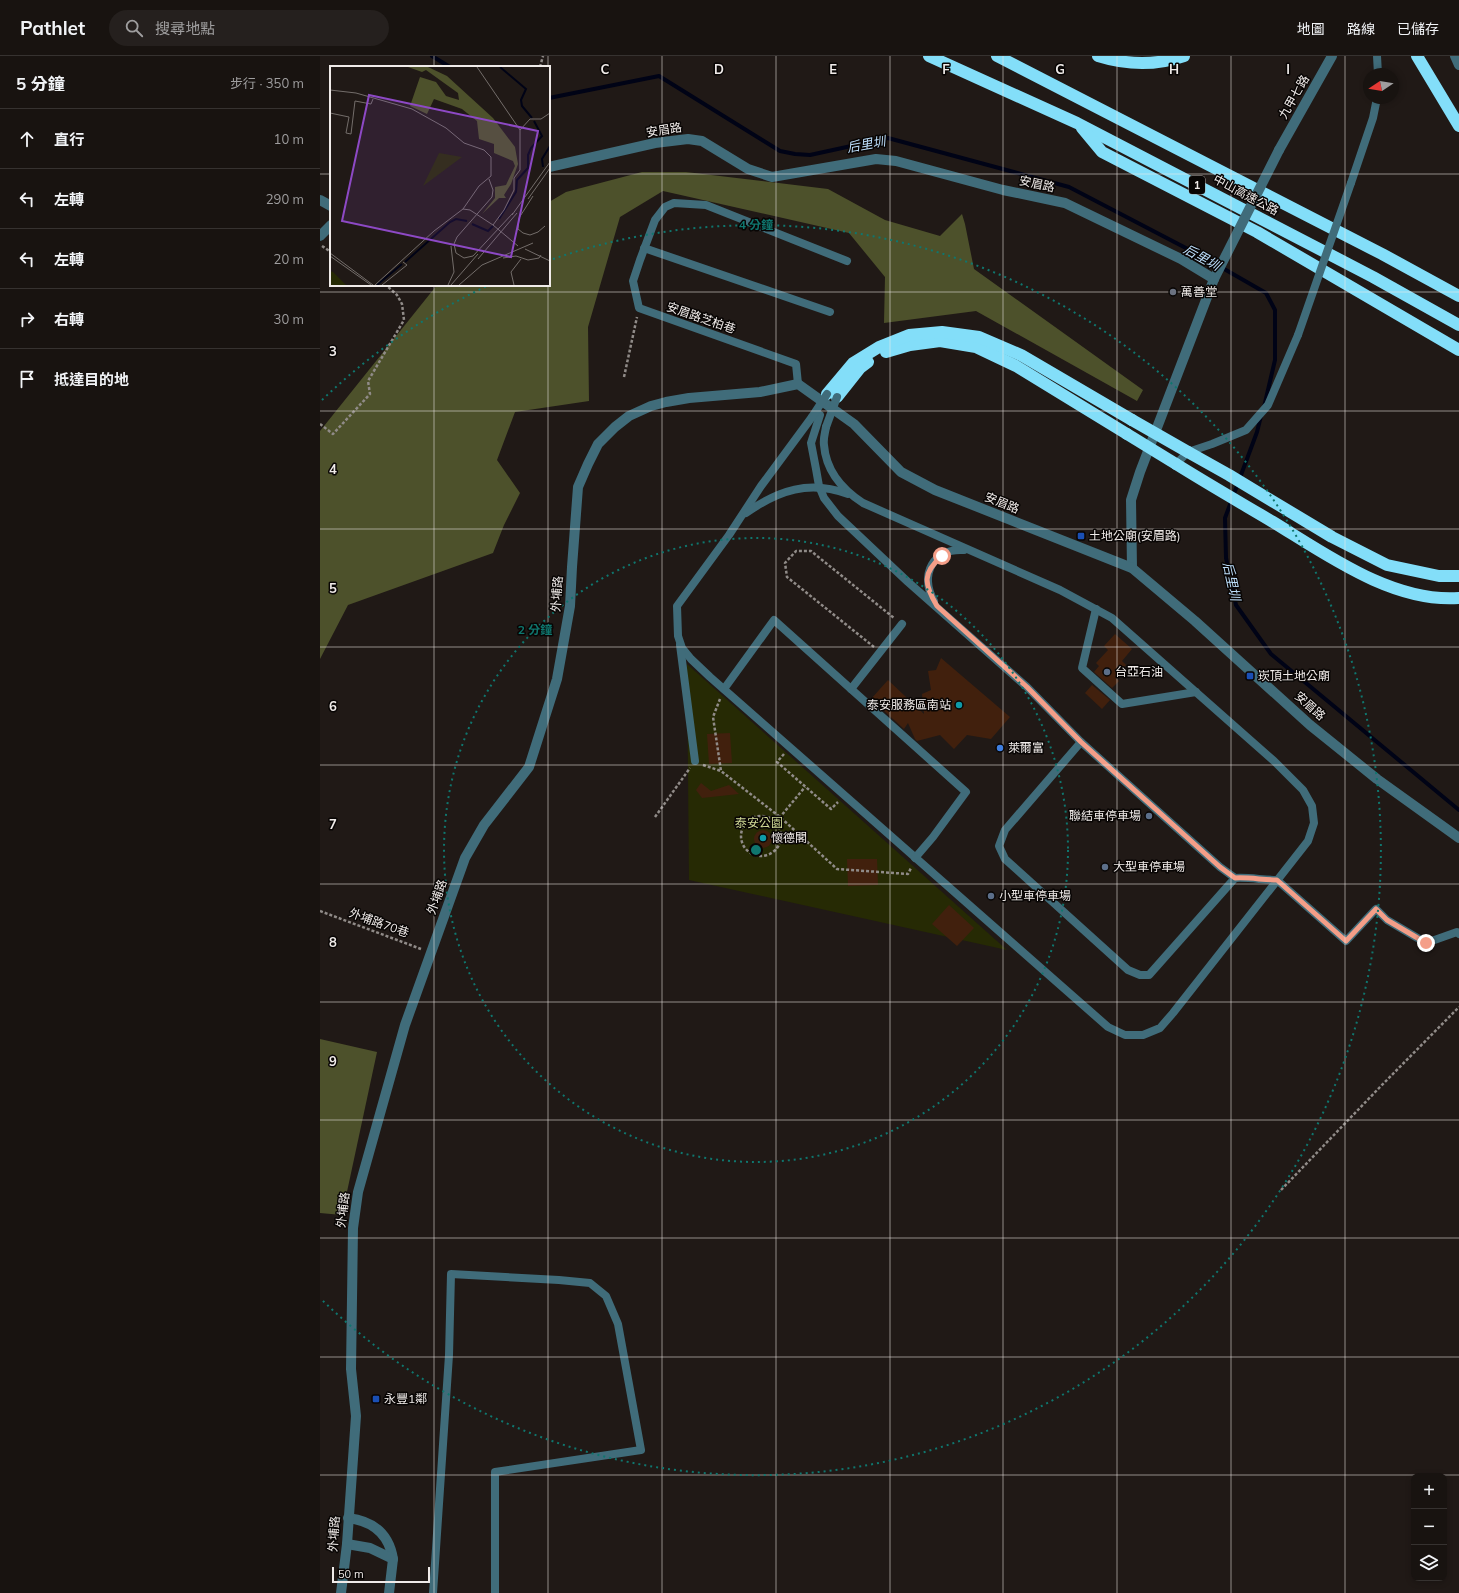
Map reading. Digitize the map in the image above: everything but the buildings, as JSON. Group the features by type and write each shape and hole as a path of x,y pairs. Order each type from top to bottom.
{"highway":[{"name":"中山高速公路","path":"929,56 1077,123 1373,277 1459,325"},
{"name":"中山高速公路","path":"998,56 1375,250 1459,296"},
{"path":"1098,56 1137,64 1158,63 1184,56"},
{"path":"1417,56 1459,126"},
{"path":"1077,123 1102,152 1257,232 1459,350"},
{"path":"832,396 853,363 880,347 909,335 942,332 979,337 1021,355 1229,475 1332,537 1387,565 1439,576 1459,576"},
{"path":"832,396 860,368 882,353 910,345 940,341 976,347 1016,366 1223,493 1367,577 1410,594 1445,599 1459,598"}],"street":[{"name":"九甲七路","path":"1214,279 1279,150 1332,56"},
{"path":"1455,56 1459,65"},
{"name":"安眉路","path":"550,167 655,143 688,139 702,141 748,169 772,177 876,159 896,161 1003,190 1065,203 1181,259 1214,279"},
{"path":"320,200 330,205"},
{"path":"320,236 330,226"},
{"path":"1132,568 1131,500 1140,472 1214,279"},
{"name":"安眉路","path":"798,384 854,424 901,472 935,490 1132,568 1200,626 1310,725 1378,779 1459,838"},
{"name":"外埔路","path":"341,1593 347,1544 356,1416 351,1369 353,1228 358,1192 405,1025 465,858 484,825 529,767 558,679 570,606 578,487 598,444 615,427 629,416 651,406 689,398 760,392 798,384"},
{"path":"348,1518 362,1520 386,1537 391,1547 393,1559 389,1593"},
{"path":"347,1544 370,1548 393,1559"}],"lane":[{"path":"1377,56 1378,68"},
{"path":"1176,464 1188,452 1246,430 1268,405 1298,335 1373,118 1376,104"},
{"path":"639,308 633,280 655,220 665,207 674,203 706,205 847,261"},
{"path":"644,248 830,312"},
{"name":"安眉路芝柏巷","path":"639,308 796,364 798,384"},
{"path":"695,762 678,636 677,606 741,517 761,486 832,396"},
{"path":"832,396 824,445 831,472 849,494"},
{"path":"816,416 811,443 819,486 824,498 838,516 908,582 1027,687 1081,742 1235,878"},
{"path":"678,636 682,648 691,659 724,689 1093,1015 1108,1027 1125,1035 1143,1035 1160,1028 1173,1014 1308,841 1314,823 1312,806 1303,790 1274,761 1112,618 1060,590 863,503 849,494 833,488 819,486 789,490 761,503 741,517"},
{"path":"937,606 928,590 927,578 930,566 942,556 955,549 968,550"},
{"path":"1096,609 1082,668 1122,704 1196,692"},
{"path":"724,689 774,620 966,792 933,837 915,858"},
{"path":"851,689 902,624"},
{"path":"1081,742 1005,830 999,846 1004,859 1128,970 1140,975 1149,975 1235,878 1245,877 1261,880 1277,880 1346,941 1376,909 1387,920 1426,943 1457,932 1459,934"},
{"path":"433,1593 449,1354 451,1274 590,1283 606,1296 618,1324 641,1450 495,1472 495,1593"}],"path":[{"path":"540,66 543,56"},
{"path":"320,245 330,251"},
{"path":"320,424 333,434 370,394 368,381 404,320 402,304 397,295 387,286"},
{"path":"624,376 639,308"},
{"path":"880,652 787,577 785,563 796,551 811,551 902,624"},
{"path":"721,771 713,717 724,689"},
{"path":"789,747 777,762 831,809 844,795"},
{"path":"655,817 695,762 721,771 780,817 837,869 908,874 915,858"},
{"path":"776,822 806,787"},
{"path":"763,816 776,822 782,833 779,846 775,852 770,855 757,856 746,849 742,843 741,837 746,824 750,819 763,816"},
{"name":"外埔路70巷","path":"320,911 431,952"},
{"path":"1281,1190 1459,1007"}],"green space":[{"path":"642,172 686,172 828,189 885,220 940,236 962,214 974,269 1143,390 1137,401 976,311 884,323 885,277 849,233 663,191 620,217 588,327 589,401 515,412 497,460 520,493 504,525 493,553 348,605 320,659 320,431 436,286 550,286 550,201 566,192"},
{"name":"泰安公園","path":"687,664 1007,950 689,880"},
{"path":"320,1039 377,1052 342,1215 320,1213"}],"waterway":[{"name":"后里圳","path":"432,56 448,66"},
{"name":"后里圳","path":"550,98 659,76 780,151 810,155 888,138 1069,187 1205,258 1266,293 1275,310 1275,360 1264,407"},
{"name":"后里圳","path":"1261,416 1257,432 1225,518 1226,558 1236,605 1271,654 1459,810"}],"place":[{"name":"萬善堂","path":"1173,292"},
{"name":"土地公廟(安眉路)","path":"1081,536"},
{"name":"台亞石油","path":"1107,672"},
{"name":"崁頂土地公廟","path":"1250,676"},
{"name":"泰安服務區南站","path":"959,705"},
{"name":"萊爾富","path":"1000,748"},
{"name":"聯結車停車場","path":"1149,816"},
{"name":"懷德閣","path":"763,838"},
{"name":"大型車停車場","path":"1105,867"},
{"name":"小型車停車場","path":"991,896"},
{"name":"永豐1鄰","path":"376,1399"}],"route":[{"path":"942,556 930,566 927,578 928,590 937,606 1027,687 1081,742 1220,867 1235,878 1245,877 1261,880 1277,880 1346,941 1376,909 1387,920 1426,943"}]}
